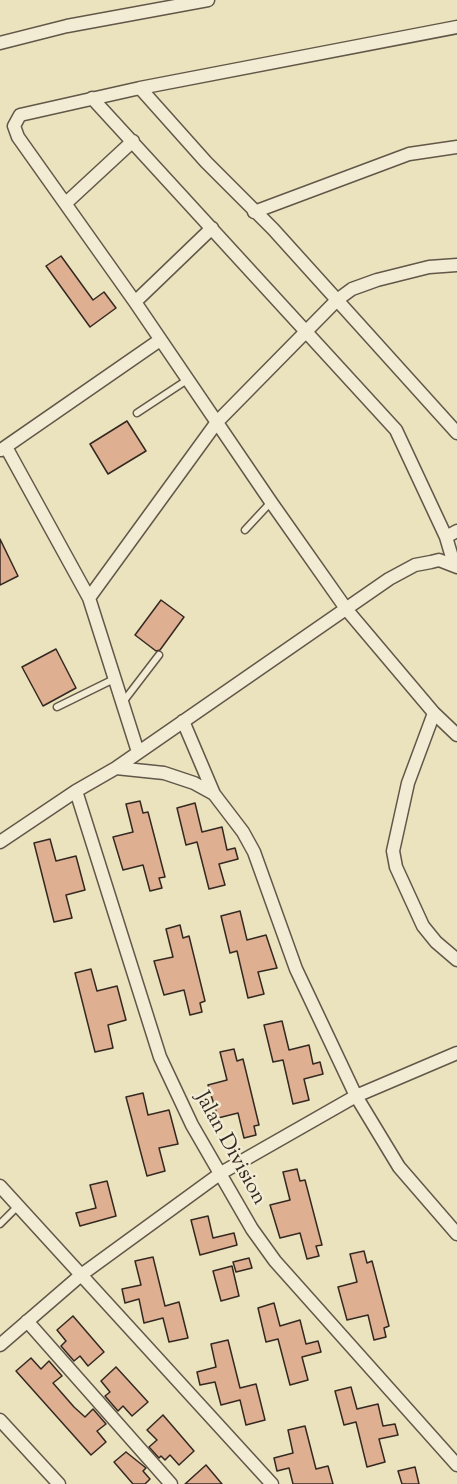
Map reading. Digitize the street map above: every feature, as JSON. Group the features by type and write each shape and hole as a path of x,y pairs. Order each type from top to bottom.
{"street":[{"path":"0,43 67,26 208,0"},
{"path":"457,27 92,98 20,115 14,126 18,137 135,302 347,610 434,713 457,735"},
{"path":"140,88 457,433"},
{"path":"0,842 76,791 116,768 389,579 415,565 439,560 455,566 452,534 396,430 92,98"},
{"path":"66,203 133,141"},
{"path":"254,212 409,154 457,147"},
{"path":"135,302 212,228"},
{"path":"89,598 217,422 337,300 364,284 429,267 457,265"},
{"path":"138,752 89,598 3,449 160,340"},
{"path":"434,713 408,783 393,851 396,867 423,926 436,942 457,960"},
{"path":"183,721 214,794 243,832 254,852 296,969 356,1096 399,1167 457,1234"},
{"path":"116,768 180,777 214,794"},
{"name":"Jalan Division","path":"76,791 160,1057 181,1104 252,1229 275,1261 455,1459"},
{"path":"0,1345 81,1275 221,1173 356,1096 457,1053"},
{"path":"0,1186 272,1484"},
{"path":"27,1321 171,1484"},
{"path":"0,1420 59,1484"}],"lane":[{"path":"137,413 187,380"},
{"path":"245,530 271,502"},
{"path":"122,702 159,656"},
{"path":"57,707 115,678"},
{"path":"0,1224 18,1206"}],"building":[{"path":"61,256 93,300 104,292 116,308 90,327 46,266"},
{"path":"127,421 146,451 108,474 90,444"},
{"path":"0,539 18,576 0,585"},
{"path":"161,600 184,617 160,650 156,651 135,635"},
{"path":"56,649 76,688 43,706 22,667"},
{"path":"140,801 143,813 148,812 165,877 159,878 162,888 150,891 143,865 123,870 113,837 133,832 126,804"},
{"path":"195,803 202,832 222,827 227,850 235,848 238,859 219,864 225,885 209,889 197,842 186,845 177,808"},
{"path":"50,839 56,861 76,856 85,890 66,895 72,918 54,922 34,843"},
{"path":"240,911 247,940 266,935 277,968 258,972 264,994 248,998 237,951 230,953 221,916"},
{"path":"180,925 183,938 189,936 205,1001 200,1003 202,1012 190,1015 184,990 164,995 154,961 173,957 166,929"},
{"path":"91,969 97,991 117,986 126,1020 108,1025 113,1048 95,1052 75,973"},
{"path":"282,1021 289,1050 309,1045 313,1064 320,1062 323,1074 304,1079 309,1100 293,1104 283,1060 273,1062 264,1025"},
{"path":"234,1049 237,1061 243,1059 259,1125 254,1126 256,1135 244,1138 238,1113 218,1118 208,1085 227,1080 220,1052"},
{"path":"143,1093 148,1115 169,1110 178,1144 159,1148 165,1171 147,1176 126,1097"},
{"path":"297,1169 300,1181 305,1180 322,1245 316,1246 319,1256 307,1259 300,1233 280,1238 270,1205 290,1200 283,1172"},
{"path":"107,1181 116,1216 80,1226 76,1213 96,1208 90,1185"},
{"path":"208,1216 213,1238 234,1233 237,1245 200,1255 191,1220"},
{"path":"364,1251 367,1263 372,1261 389,1326 384,1328 386,1337 374,1340 368,1315 347,1320 338,1287 357,1282 350,1254"},
{"path":"153,1257 165,1306 179,1302 188,1338 169,1342 163,1318 144,1323 139,1299 125,1303 122,1289 141,1285 135,1261"},
{"path":"249,1258 252,1268 236,1272 233,1262"},
{"path":"232,1266 239,1296 221,1301 213,1271"},
{"path":"274,1303 280,1326 300,1320 306,1344 318,1341 321,1352 302,1357 308,1380 290,1385 278,1339 266,1342 258,1308"},
{"path":"73,1316 104,1352 88,1366 80,1356 74,1361 61,1346 66,1341 57,1330"},
{"path":"228,1340 240,1388 256,1384 265,1420 246,1425 240,1400 221,1405 215,1382 200,1385 197,1372 216,1367 211,1344"},
{"path":"31,1358 41,1369 49,1361 62,1376 53,1383 74,1407 85,1417 93,1409 106,1424 97,1431 106,1442 91,1455 16,1371"},
{"path":"116,1367 148,1402 132,1416 123,1406 118,1411 105,1396 110,1392 101,1381"},
{"path":"351,1387 357,1409 378,1404 383,1426 395,1424 398,1435 379,1439 385,1462 367,1467 356,1422 344,1425 335,1391"},
{"path":"163,1415 194,1451 179,1465 170,1455 165,1460 161,1456 159,1458 149,1447 157,1440 147,1430"},
{"path":"305,1426 316,1469 328,1466 333,1484 293,1484 289,1468 277,1471 274,1458 293,1453 288,1430"},
{"path":"126,1452 146,1468 143,1471 150,1479 145,1484 133,1484 114,1462"},
{"path":"206,1465 222,1484 185,1484"},
{"path":"415,1467 419,1484 402,1484 398,1471"}]}
